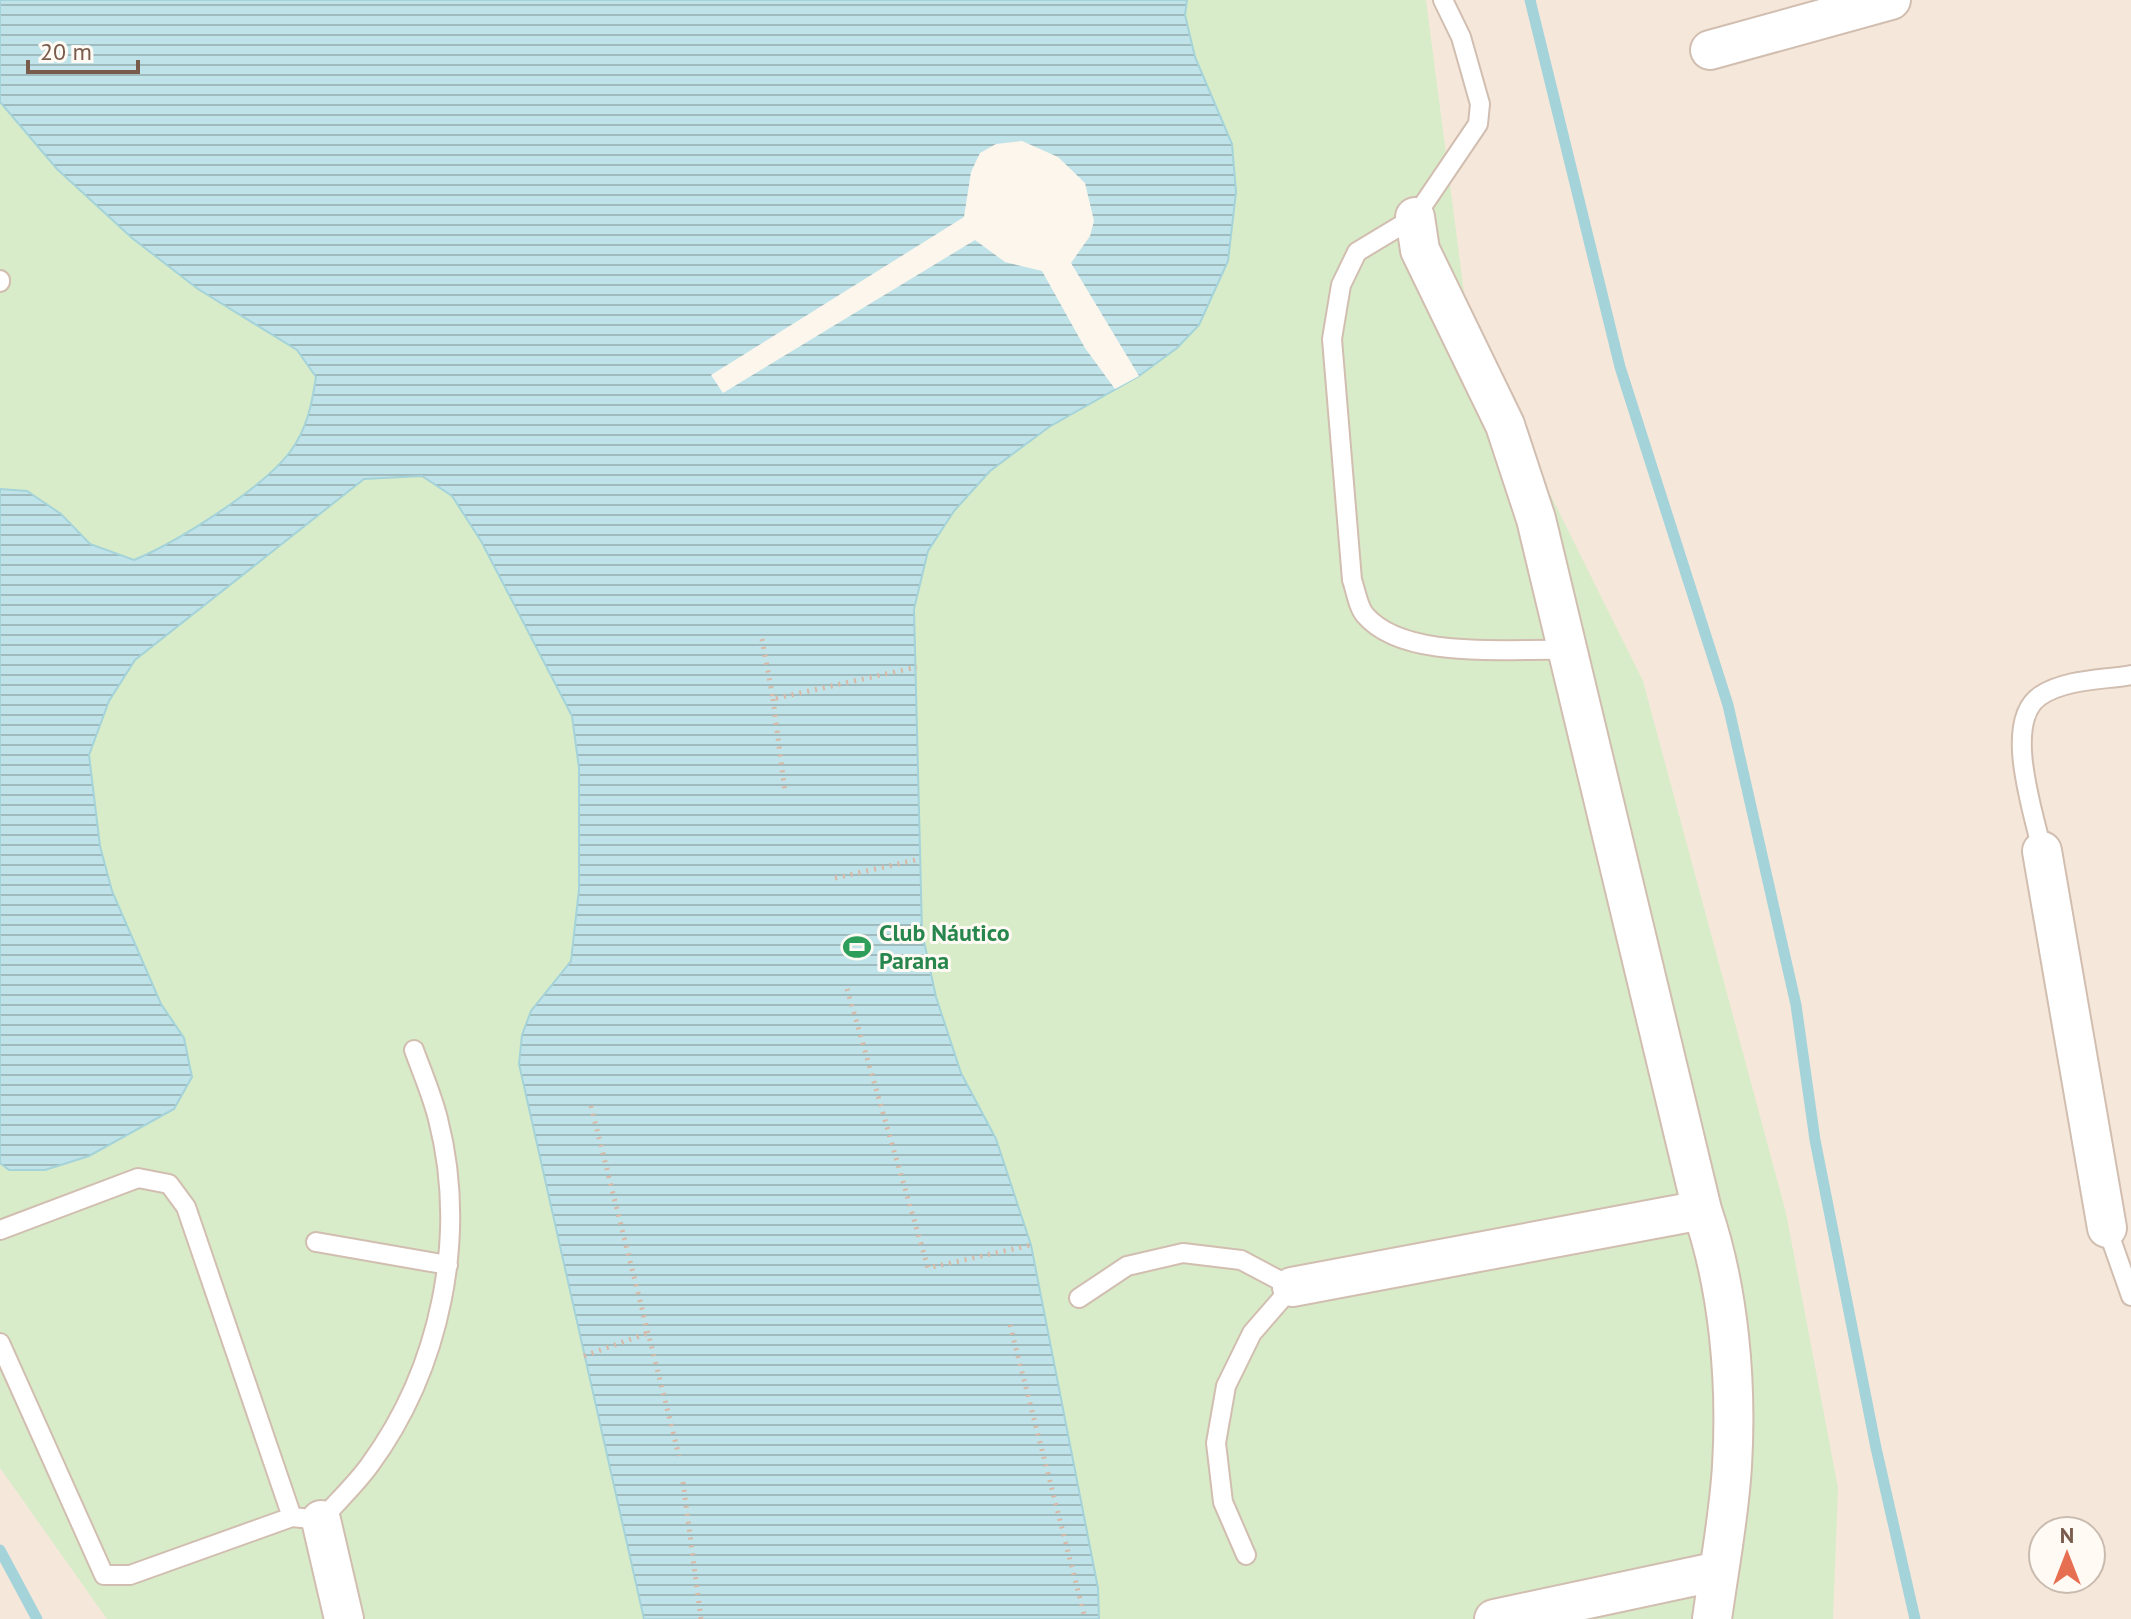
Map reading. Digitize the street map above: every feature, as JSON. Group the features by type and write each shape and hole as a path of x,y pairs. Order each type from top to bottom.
{"street":[{"path":"1710,50 1891,0"},
{"path":"1415,217 1420,250 1505,425 1536,519 1702,1210 1714,1244 1728,1324 1732,1465 1712,1619"},
{"path":"2042,851 2107,1228"},
{"path":"1292,1287 1702,1210"},
{"path":"306,1518 344,1619"},
{"path":"1494,1619 1719,1571"}],"lane":[{"path":"1443,0 1461,37 1469,63 1480,104 1478,124 1415,217 1357,252 1341,285 1332,339 1352,580 1363,614 1393,637 1423,645 1567,650"},
{"path":"2042,851 2021,750 2021,728 2026,712 2039,697 2064,686 2131,675"},
{"path":"0,1343 104,1575 130,1575 306,1518 369,1466 407,1403 434,1336 448,1265 450,1191 441,1133 414,1050"},
{"path":"0,1230 138,1178 169,1184 186,1207 306,1518"},
{"path":"2107,1228 2131,1296"},
{"path":"316,1242 448,1265"},
{"path":"1079,1298 1127,1266 1183,1253 1241,1260 1292,1287 1252,1333 1226,1386 1216,1443 1223,1502 1246,1555"}],"path":[{"path":"762,639 785,792"},
{"path":"773,699 917,667"},
{"path":"835,878 920,859"},
{"path":"847,989 928,1268 1031,1245"},
{"path":"591,1106 679,1456"},
{"path":"1010,1325 1085,1618"},
{"path":"584,1356 648,1333"},
{"path":"683,1482 701,1619"}],"shaded area":[{"name":"Club Náutico Parana","path":"0,0 2131,0 2131,1619 0,1619"}],"green space":[{"name":"Club Náutico Parana","path":"0,0 1426,0 1469,331 1643,681 1786,1213 1838,1488 1833,1619 107,1619 0,1468"}],"water":[{"path":"0,0 1187,0 1185,15 1195,57 1232,144 1236,192 1228,261 1199,325 1177,348 1139,376 1049,427 990,471 954,511 928,551 914,609 922,932 936,997 961,1073 996,1139 1031,1245 1098,1588 1099,1619 644,1619 519,1064 522,1035 531,1011 571,961 579,889 579,768 572,716 481,541 452,496 422,476 364,479 135,660 109,701 89,755 100,846 112,891 161,1004 184,1038 192,1077 174,1109 89,1156 45,1170 9,1170 0,1163 0,489 27,491 61,514 90,544 134,560 173,541 218,513 277,467 296,443 305,425 316,377 297,350 198,289 132,238 57,169 0,102"}],"pier":[{"path":"1022,141 1058,157 1085,183 1094,221 1090,236 1071,263 1139,376 1115,389 1085,348 1042,271 1005,262 975,240 723,393 711,375 964,217 971,172 980,153 996,144"}],"waterway":[{"path":"1530,0 1620,367 1728,705 1796,1005 1815,1140 1876,1448 1915,1619"},
{"path":"0,1550 37,1619"}],"place":[{"name":"Club Náutico Parana","path":"857,947"}]}
